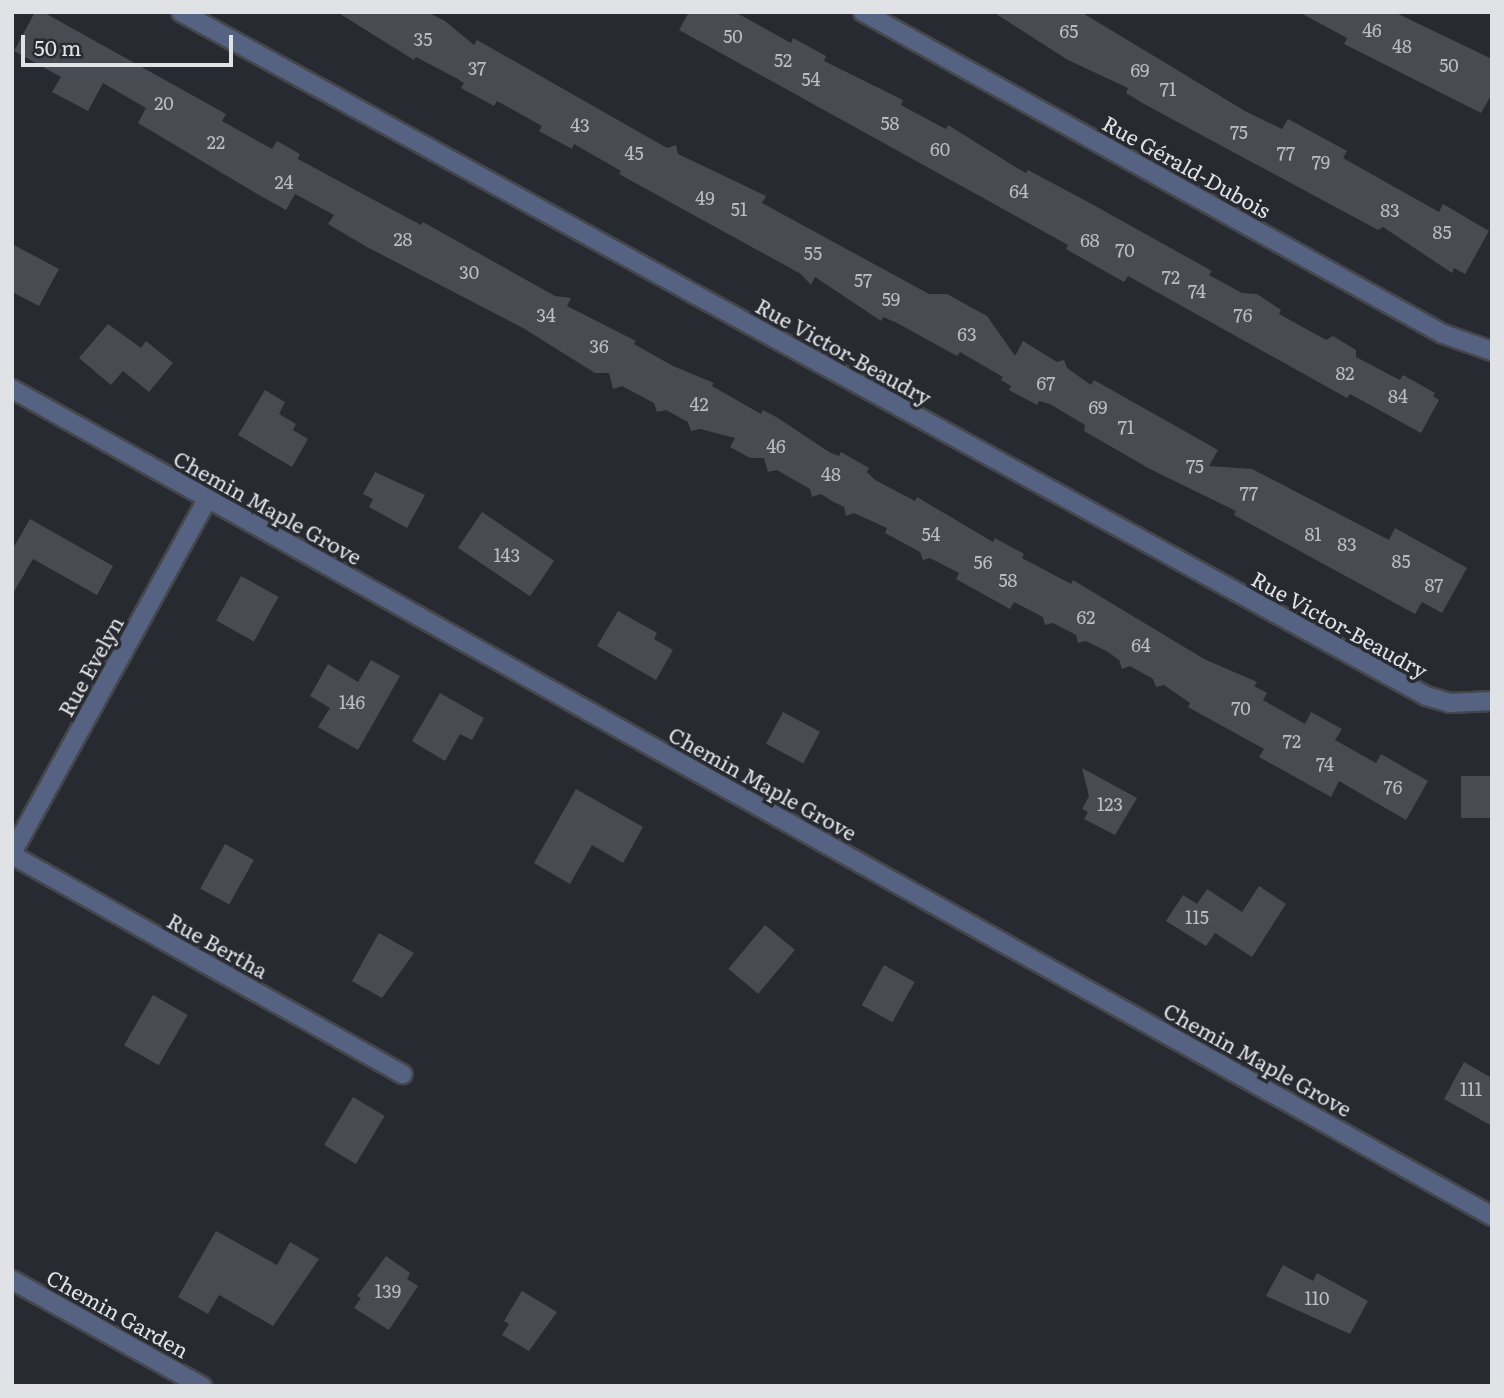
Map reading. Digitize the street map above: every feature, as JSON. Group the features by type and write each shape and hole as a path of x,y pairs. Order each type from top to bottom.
{"street":[{"name":"Rue Victor-Beaudry","path":"181,12 209,19 1426,696 1450,703 1492,701"},
{"name":"Rue Gérald-Dubois","path":"863,12 1443,334 1492,351"},
{"name":"Chemin Maple Grove","path":"12,389 1492,1216"},
{"name":"Rue Evelyn","path":"12,854 207,500"},
{"name":"Rue Bertha","path":"12,854 403,1074"},
{"name":"Chemin Garden","path":"12,1280 202,1386"}],"building":[{"path":"35,12 43,12 226,114 222,121 272,149 277,141 300,154 298,159 359,192 421,225 423,222 555,296 571,298 567,306 636,341 634,344 673,366 714,383 712,386 761,414 763,410 778,418 829,452 839,456 841,452 869,468 867,472 875,480 915,501 917,497 993,542 995,538 1024,554 1022,558 1071,584 1073,580 1204,659 1257,682 1254,686 1267,693 1263,700 1305,724 1311,712 1342,729 1335,740 1376,763 1381,754 1428,781 1406,820 1339,781 1331,797 1259,757 1264,749 1188,707 1190,703 1164,685 1156,687 1153,679 1130,666 1122,669 1119,660 1108,652 1086,641 1078,643 1076,635 1053,623 1045,625 1043,617 1014,602 1010,609 956,579 959,573 930,558 923,560 920,552 885,533 887,528 854,513 846,516 844,507 821,494 812,497 810,489 777,470 768,472 764,458 750,458 730,447 735,438 700,429 691,431 688,422 666,410 657,412 654,403 622,386 613,389 609,373 595,373 523,328 367,247 328,224 334,215 295,194 286,210 259,195 138,123 146,108 103,83 88,111 52,92 61,77 14,51"},
{"path":"337,12 427,12 445,21 474,45 477,40 667,148 676,145 678,154 766,196 762,203 929,294 947,294 987,316 1015,356 1023,341 1057,362 1064,360 1067,368 1091,385 1094,380 1218,450 1209,466 1252,469 1389,540 1395,528 1467,568 1442,613 1422,602 1415,614 1234,515 1236,511 1150,469 1084,431 1085,425 1050,404 1039,401 1037,405 1009,390 1011,386 1001,380 1003,377 960,352 957,356 897,323 883,317 881,321 815,277 811,285 801,274 619,174 621,171 574,144 572,149 539,131 542,126 497,101 494,106 461,88 464,83 456,78 416,57 414,60"},
{"path":"689,12 735,12 791,43 793,38 826,56 824,61 903,100 901,105 946,129 948,125 1026,173 1028,170 1212,271 1209,275 1242,293 1257,294 1281,310 1279,314 1326,340 1333,336 1356,350 1356,357 1400,380 1403,375 1435,393 1433,396 1439,400 1421,433 1350,394 1347,398 1128,276 1124,282 1066,249 1068,245 679,30"},
{"path":"993,12 1081,12 1245,111 1282,129 1288,119 1347,151 1343,158 1439,212 1443,204 1489,231 1465,274 1454,268 1452,273 1383,227 1378,230 1144,104 1126,93 1128,88 1068,60"},
{"path":"1299,12 1394,12 1492,59 1492,94 1481,113 1344,44 1347,38"},
{"path":"12,244 59,269 39,306 12,292"},
{"path":"108,324 141,348 146,341 173,363 149,392 123,371 111,385 79,358"},
{"path":"265,390 285,402 279,414 296,424 293,430 308,439 292,467 238,435"},
{"path":"375,472 425,495 407,528 369,507 373,499 363,494"},
{"path":"482,512 554,561 530,596 458,548"},
{"path":"30,519 113,566 97,595 33,559 12,595 12,550"},
{"path":"241,576 279,597 254,641 216,621"},
{"path":"618,611 657,633 654,639 673,650 656,680 597,646"},
{"path":"371,660 400,676 358,750 318,727 330,708 310,696 328,664 358,682"},
{"path":"440,693 484,718 472,740 460,734 445,761 412,741"},
{"path":"783,712 820,732 803,764 766,744"},
{"path":"1082,768 1137,798 1115,835 1084,819 1088,812 1082,809 1089,796"},
{"path":"1461,776 1492,776 1492,818 1461,818"},
{"path":"576,789 643,827 623,863 592,845 570,884 534,863"},
{"path":"225,844 254,860 229,905 200,889"},
{"path":"1259,886 1286,904 1252,957 1215,933 1206,946 1166,921 1183,895 1197,904 1207,889 1242,912"},
{"path":"765,925 795,950 758,994 728,969"},
{"path":"379,933 414,953 382,998 352,981"},
{"path":"884,965 915,982 892,1022 862,1005"},
{"path":"153,995 188,1015 159,1065 124,1045"},
{"path":"1464,1062 1492,1078 1492,1126 1444,1099"},
{"path":"353,1097 385,1116 356,1164 324,1145"},
{"path":"216,1231 277,1265 290,1242 319,1259 273,1326 219,1295 208,1314 178,1297"},
{"path":"386,1256 410,1273 407,1279 418,1286 389,1330 354,1308 361,1298 357,1296"},
{"path":"1283,1265 1313,1281 1317,1273 1368,1301 1350,1334 1266,1296"},
{"path":"522,1291 557,1312 529,1351 502,1335 509,1324 504,1321"}]}
